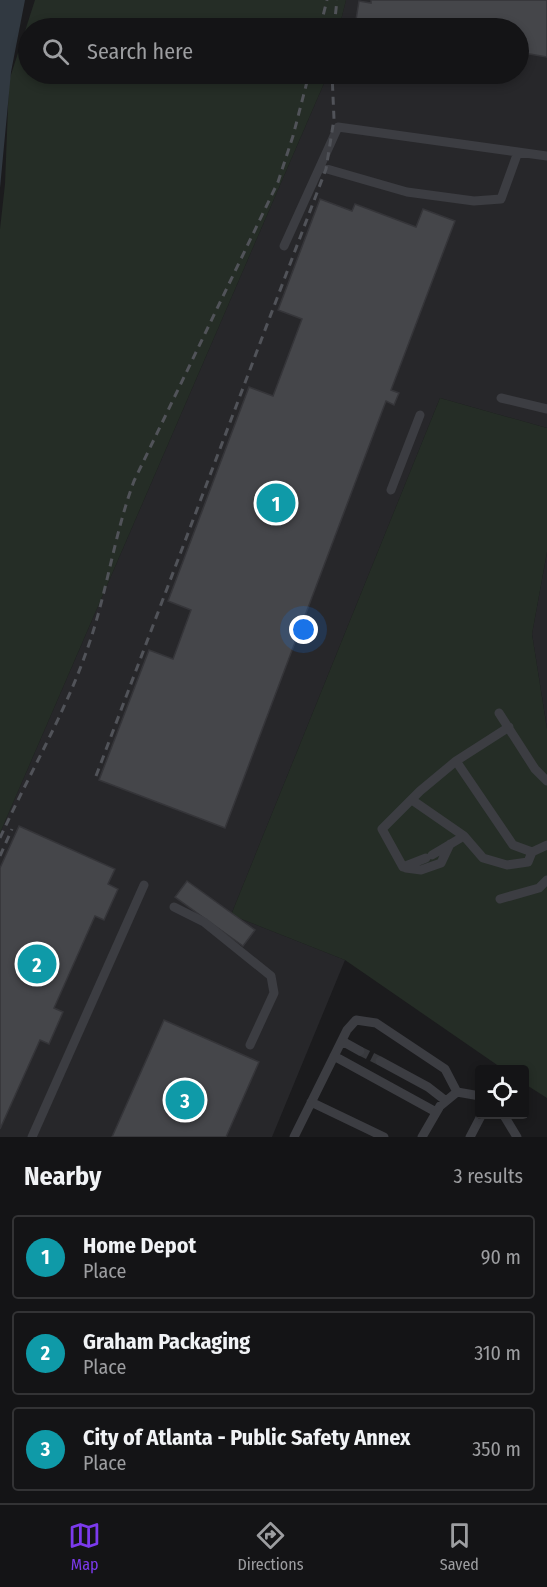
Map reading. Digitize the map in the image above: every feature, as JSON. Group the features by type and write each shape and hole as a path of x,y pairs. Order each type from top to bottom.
{"street":[{"path":"284,246 338,127 547,156"},
{"path":"320,167 407,192 474,201 501,199 518,152"},
{"path":"501,398 547,409"},
{"path":"391,490 420,415"},
{"path":"499,713 535,770 547,781"},
{"path":"403,867 382,829 456,761 509,727"},
{"path":"456,761 513,845 532,852"},
{"path":"412,800 464,836 483,858 507,865 528,862 532,852 547,845"},
{"path":"403,867 429,856 464,836"},
{"path":"403,867 421,870 441,863 450,844"},
{"path":"500,899 539,888 547,880"},
{"path":"32,1137 144,885"},
{"path":"174,907 204,922 271,976 274,993 250,1045"},
{"path":"294,1137 347,1030 356,1020 376,1023 445,1069 457,1092"},
{"path":"342,1041 360,1051"},
{"path":"334,1056 436,1112"},
{"path":"380,1061 428,1087 446,1101"},
{"path":"422,1137 436,1112 457,1092 475,1095"},
{"path":"311,1102 384,1137"},
{"path":"470,1137 479,1119"},
{"path":"506,1119 518,1137"}],"shaded area":[{"path":"0,0 25,0 22,18 18,18 18,36 11,72 0,188"},
{"path":"35,0 346,0 342,18 29,18"},
{"path":"346,0 547,0 547,428 440,398 231,915 345,960 272,1137 0,1137 0,833 324,84 529,84 529,18 342,18"},
{"path":"18,53 18,84 324,84 0,833 0,229 5,184 9,81"},
{"path":"440,398 547,428 547,552 532,634 547,729 547,1098 529,1087 529,1065 497,1065 345,960 231,915"},
{"path":"547,552 547,729 532,634"}],"building":[{"path":"371,0 547,0 547,57 529,54 529,18 356,18 359,1 371,3"},
{"path":"320,199 352,211 355,204 416,227 423,209 455,221 391,390 399,393 394,405 386,401 225,828 99,780 149,650 173,659 191,610 168,601 249,387 273,396 302,319 278,310"},
{"path":"19,826 115,869 108,884 118,889 104,920 95,916 54,1008 63,1012 49,1044 40,1040 0,1129 0,868"},
{"path":"187,881 255,930 243,946 175,897"},
{"path":"164,1020 259,1062 226,1137 112,1137"}],"tunnel":[{"path":"360,1051 380,1061"}],"railway":[{"path":"322,18 327,0"},
{"path":"335,18 337,0"},
{"path":"0,838 79,672 95,627 121,522 134,481 278,182 306,84"},
{"path":"96,776 326,169 334,119 332,84"},
{"path":"0,856 12,829"}],"place":[{"name":"Home Depot","path":"276,503"},
{"name":"Graham Packaging","path":"37,964"},
{"name":"City of Atlanta - Public Safety Annex","path":"185,1100"}]}
